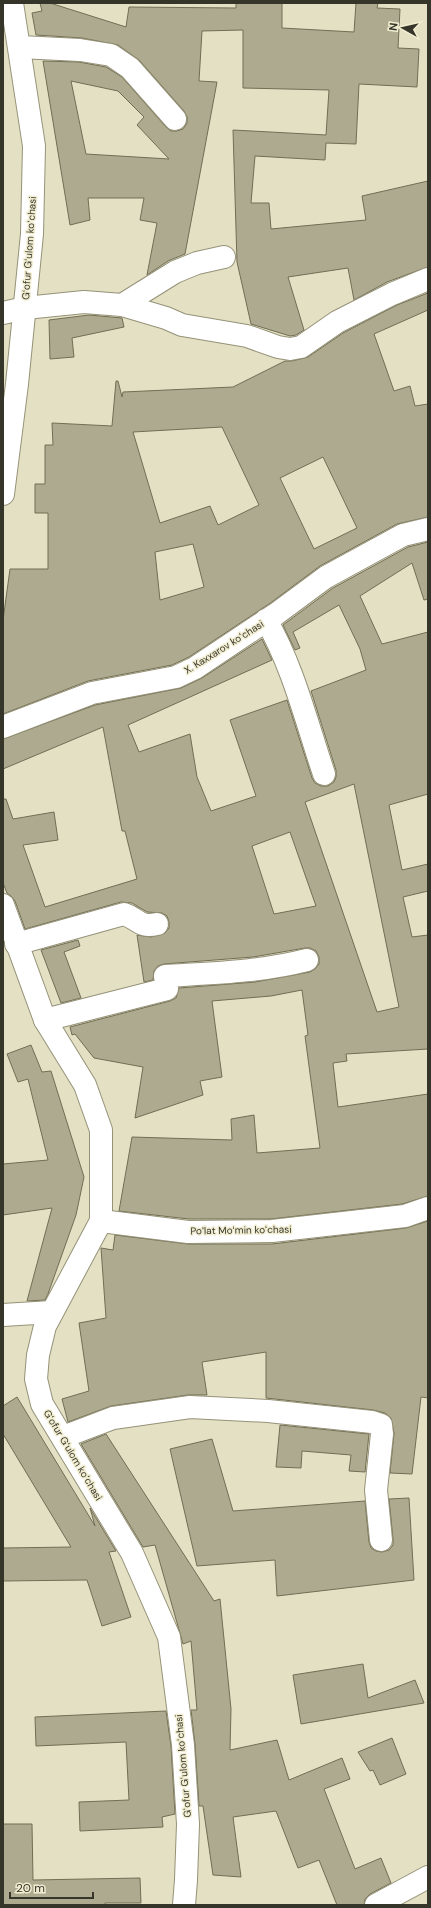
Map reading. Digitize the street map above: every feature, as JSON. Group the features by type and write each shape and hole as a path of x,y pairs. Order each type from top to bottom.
{"street":[{"name":"Gʻofur Gʻulom koʻchasi","path":"3,494 25,308 32,234 34,146 20,47 12,3"},
{"path":"20,47 80,50 111,55 130,68 175,119"},
{"path":"122,305 175,272 197,263 224,257"},
{"path":"3,313 25,308 84,302 122,305 166,318 182,325 247,336 278,347 290,349 301,347 337,322 392,294 428,279"},
{"name":"X. Kaxxarov koʻchasi","path":"3,727 92,693 176,677 195,668 326,577 403,535 428,529"},
{"path":"266,620 275,636 289,671 324,774"},
{"name":"Gʻofur Gʻulom koʻchasi","path":"3,905 45,1020 85,1085 101,1130 101,1221 45,1326 38,1355 36,1379 42,1404 132,1552 169,1637 183,1745 188,1824 184,1905"},
{"path":"16,944 124,914 133,917 139,924 148,926 157,924"},
{"path":"45,1020 167,989 165,976 240,972 281,967 307,960"},
{"name":"Poʻlat Moʻmin koʻchasi","path":"101,1221 188,1232 272,1231 405,1216 428,1208"},
{"path":"3,1315 52,1312"},
{"path":"63,1437 113,1418 190,1408 268,1411 372,1422 381,1425 382,1434 376,1490 381,1540"},
{"path":"376,1905 428,1877"}],"building":[{"path":"40,3 50,3 126,27 129,7 236,8 236,3 282,3 282,28 354,32 356,3 378,3 377,8 400,9 398,48 419,49 417,87 359,84 356,144 326,143 325,160 255,156 251,203 269,203 271,229 366,220 362,196 428,181 428,267 387,282 354,300 348,268 288,277 304,330 296,335 290,336 251,324 237,262 233,130 326,135 329,90 243,88 243,30 202,31 199,81 217,82 185,254 168,261 147,275 157,223 140,220 144,198 88,198 90,220 70,225 43,61 79,62 106,67 122,77 171,131 183,129 187,123 187,117 184,111 139,60 118,45 82,38 36,35 32,13 42,11","holes":["71,81 118,91 144,117 137,125 169,159 86,154"]},
{"path":"428,293 428,310 374,334 394,391 410,386 415,406 428,404 428,517 397,524 320,566 269,604 189,657 172,665 88,681 3,714 3,620 10,569 48,569 48,513 35,513 35,484 45,484 45,445 53,445 52,423 112,426 116,381 118,381 122,397 123,392 233,387 285,361 308,357 343,333 397,305","holes":["222,427 259,505 218,525 210,506 160,523 133,432","323,457 357,528 314,549 280,478","193,544 204,587 160,600 155,552"]},
{"path":"89,315 122,318 124,327 72,338 74,357 50,359 49,320"},
{"path":"428,542 428,599 424,600 412,563 360,596 382,644 428,632 428,794 389,805 402,870 428,864 428,891 403,897 412,937 428,935 428,1049 346,1054 347,1061 333,1063 338,1107 428,1094 428,1196 402,1204 271,1219 189,1219 119,1211 132,1137 232,1140 231,1119 254,1115 257,1153 320,1148 305,1036 308,1035 302,990 271,996 212,1001 222,1077 200,1081 203,1095 135,1118 143,1067 94,1058 75,1034 72,1035 70,1027 170,1001 176,998 179,988 255,982 310,972 319,964 319,957 316,951 310,948 305,948 253,957 164,964 158,966 154,971 153,980 144,982 137,935 151,937 165,933 169,928 169,922 167,916 162,913 147,912 132,903 121,902 25,929 15,901 7,893 3,883 3,799 6,799 13,819 54,812 58,840 23,845 45,907 137,879 125,831 122,831 103,727 3,769 3,739 95,705 181,688 202,678 262,639 272,660 128,725 139,752 190,734 197,777 211,811 256,796 230,720 287,700 312,778 315,783 321,786 328,786 334,782 336,770 311,691 366,670 360,649 339,605 293,632 300,648 295,650 283,625 333,588 408,547","holes":["354,784 399,1007 377,1012 305,802","290,832 316,906 274,914 252,846"]},
{"path":"78,940 80,946 64,952 81,998 61,1003 41,950"},
{"path":"31,1045 42,1072 51,1071 84,1177 76,1215 48,1294 45,1300 27,1301 52,1208 3,1215 3,1164 48,1160 28,1079 18,1082 7,1054"},
{"path":"428,1221 428,1398 421,1397 412,1474 390,1473 394,1433 391,1418 385,1413 373,1410 266,1398 266,1352 202,1362 207,1395 188,1395 111,1406 68,1422 62,1399 89,1391 79,1323 106,1318 101,1248 113,1250 115,1235 188,1244 272,1244 406,1228"},
{"path":"17,1397 95,1526 90,1508 116,1551 109,1552 131,1617 102,1626 87,1580 3,1581 3,1548 71,1547 3,1434 3,1406"},
{"path":"280,1425 369,1434 365,1472 349,1471 351,1455 302,1451 301,1468 276,1467"},
{"path":"106,1434 214,1601 220,1599 231,1709 230,1750 277,1740 289,1780 342,1758 350,1779 324,1789 355,1869 381,1858 391,1883 370,1894 365,1899 364,1905 337,1905 319,1860 298,1868 276,1811 233,1817 241,1877 213,1875 203,1806 199,1806 191,1710 197,1710 191,1641 183,1644 155,1545 143,1547 81,1444"},
{"path":"212,1439 233,1511 365,1501 369,1542 371,1548 382,1552 389,1550 393,1545 389,1499 409,1498 414,1580 277,1596 275,1560 197,1566 170,1449"},
{"path":"363,1664 368,1698 415,1680 424,1703 301,1724 293,1675"},
{"path":"166,1711 171,1746 175,1814 162,1817 163,1827 80,1831 79,1802 129,1800 126,1742 36,1746 35,1717"},
{"path":"392,1738 406,1774 380,1785 373,1770 370,1771 358,1752"},
{"path":"3,1824 32,1824 33,1880 140,1878 141,1903 105,1903 105,1905 3,1905"}]}
